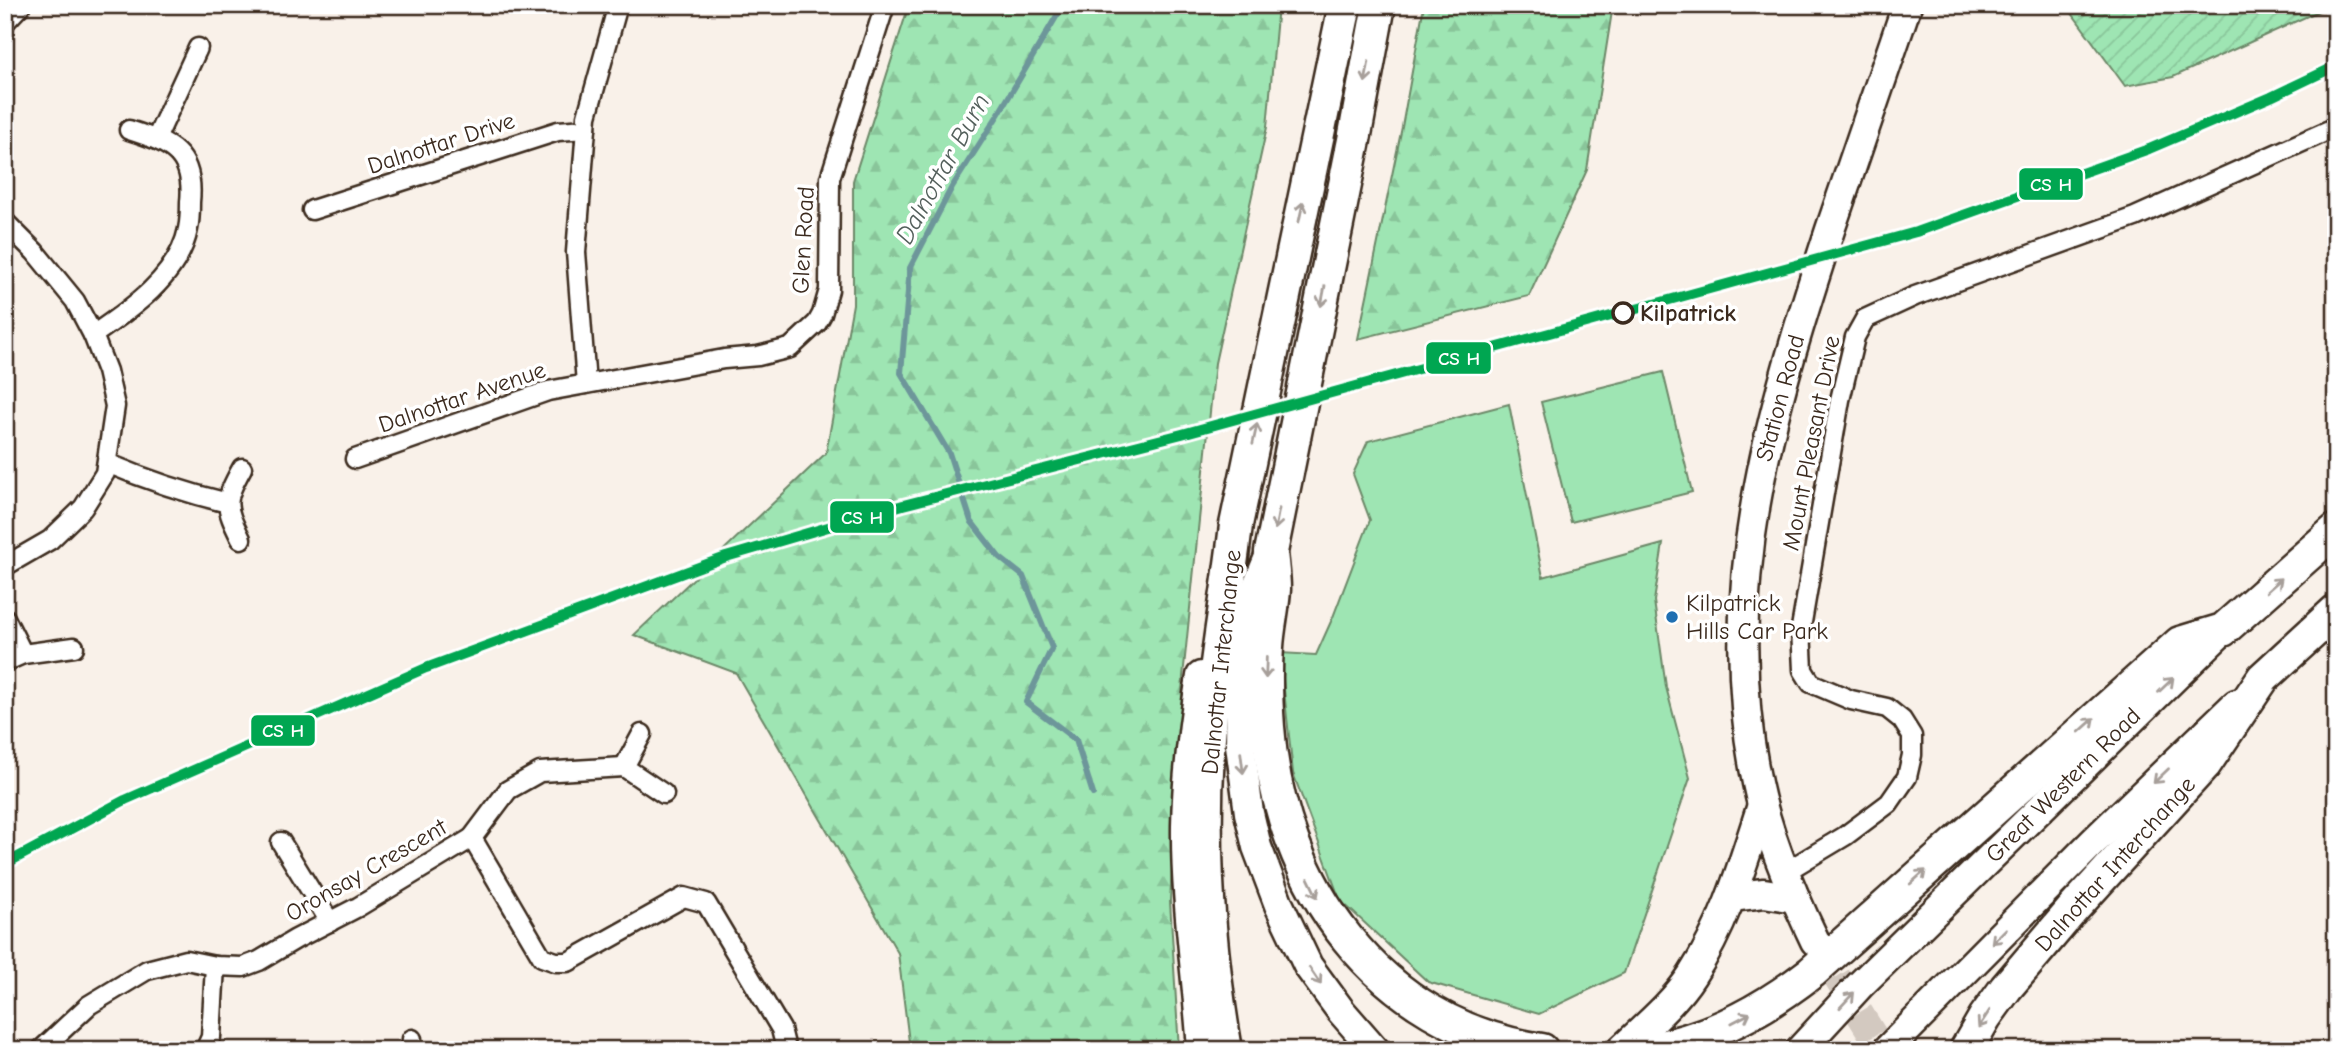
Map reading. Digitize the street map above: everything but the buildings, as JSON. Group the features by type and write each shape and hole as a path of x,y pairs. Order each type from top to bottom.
{"highway":[{"name":"Dalnottar Interchange","path":"1226,1050 1214,983 1205,857 1208,738 1236,525 1345,5"},
{"path":"1379,5 1271,552 1274,589 1267,646 1266,688 1271,759 1284,817 1316,895 1328,915 1359,953 1415,1001 1458,1024 1542,1050"},
{"name":"Great Western Road","path":"2223,630 2336,530"},
{"path":"2263,678 2336,611"},
{"path":"1642,1050 1711,1033 1739,1020 1791,988 2180,643 2223,630"},
{"name":"Dalnottar Interchange","path":"1966,1050 2006,988 2073,909 2205,764 2263,678"}],"main road":[{"name":"Station Road","path":"1815,941 1795,898 1762,805 1751,750 1741,644 1745,581 1754,502 1772,421 1808,297 1907,5"},
{"path":"1202,1050 1187,865 1187,792 1192,734 1220,565 1236,525"},
{"path":"1271,552 1253,596 1240,699 1240,745 1249,813 1257,847 1279,905 1308,966 1341,1011 1375,1050"},
{"name":"Great Western Road","path":"1800,1050 1860,985 2223,630"},
{"path":"1887,1050 2093,842 2263,678"},
{"name":"Station Road","path":"1621,1050 1671,1001 1691,976 1731,897 1762,805"},
{"path":"1731,897 1764,893 1795,898"}],"street":[{"path":"5,22 21,5"},
{"path":"586,384 576,252 587,116 618,5"},
{"name":"Glen Road","path":"586,384 724,359 758,356 790,348 817,323 830,290 830,178 885,5"},
{"path":"156,139 198,48"},
{"name":"Mount Pleasant Drive","path":"1785,872 1845,836 1889,803 1907,777 1912,755 1912,736 1902,720 1887,708 1851,701 1811,683 1803,670 1801,628 1840,400 1855,337 1865,319 1915,296 2135,217 2336,127"},
{"name":"Dalnottar Drive","path":"312,210 558,131 586,129"},
{"path":"93,334 148,295 175,259 188,230 192,187 186,162 163,141 129,130"},
{"path":"5,222 35,252 75,301 93,334 107,371 115,406 105,473 83,508 50,540 5,566"},
{"name":"Dalnottar Avenue","path":"355,459 548,391 586,384"},
{"path":"107,463 181,492 228,503"},
{"path":"241,538 228,503 229,493 242,468"},
{"path":"5,618 23,654"},
{"path":"5,662 23,654 74,646"},
{"path":"624,767 642,734"},
{"path":"472,838 508,790 540,772 624,767 664,794"},
{"name":"Oronsay Crescent","path":"41,1050 89,1005 147,970 186,960 215,966 243,967 259,961 472,838 542,957 556,962 568,962 684,897 706,903 781,1029 785,1045 783,1050"},
{"path":"281,842 330,922"},
{"path":"205,1050 211,1037 215,966"}],"green space":[{"path":"909,5 1278,5 1267,127 1215,363 1183,677 1170,901 1179,1050 910,1050 898,953 736,673 634,635 826,453 853,304 853,181"},
{"path":"1424,5 1613,5 1587,170 1529,296 1358,339 1402,127"},
{"path":"2066,5 2128,5 2131,8 2134,5 2332,5 2173,77 2125,86"},
{"path":"1663,372 1692,492 1571,522 1541,402"},
{"path":"1509,404 1543,577 1663,544 1654,601 1666,687 1690,778 1624,973 1539,1014 1428,982 1340,900 1293,773 1280,653 1316,655 1333,617 1370,520 1353,474 1368,441"}],"waterway":[{"name":"Dalnottar Burn","path":"1061,5 998,115 952,187 910,268 901,373 949,453 971,521 999,557 1023,576 1052,648 1026,702 1076,740 1093,794"}],"tunnel":[{"path":"1815,941 1882,1050"}],"transit line":[{"path":"5,864 125,800 426,668 726,557 903,505 1182,434 1916,232 2149,149 2336,66"}],"place":[{"name":"Kilpatrick","path":"1623,313"},
{"name":"Kilpatrick Hills Car Park","path":"1672,617"}]}
